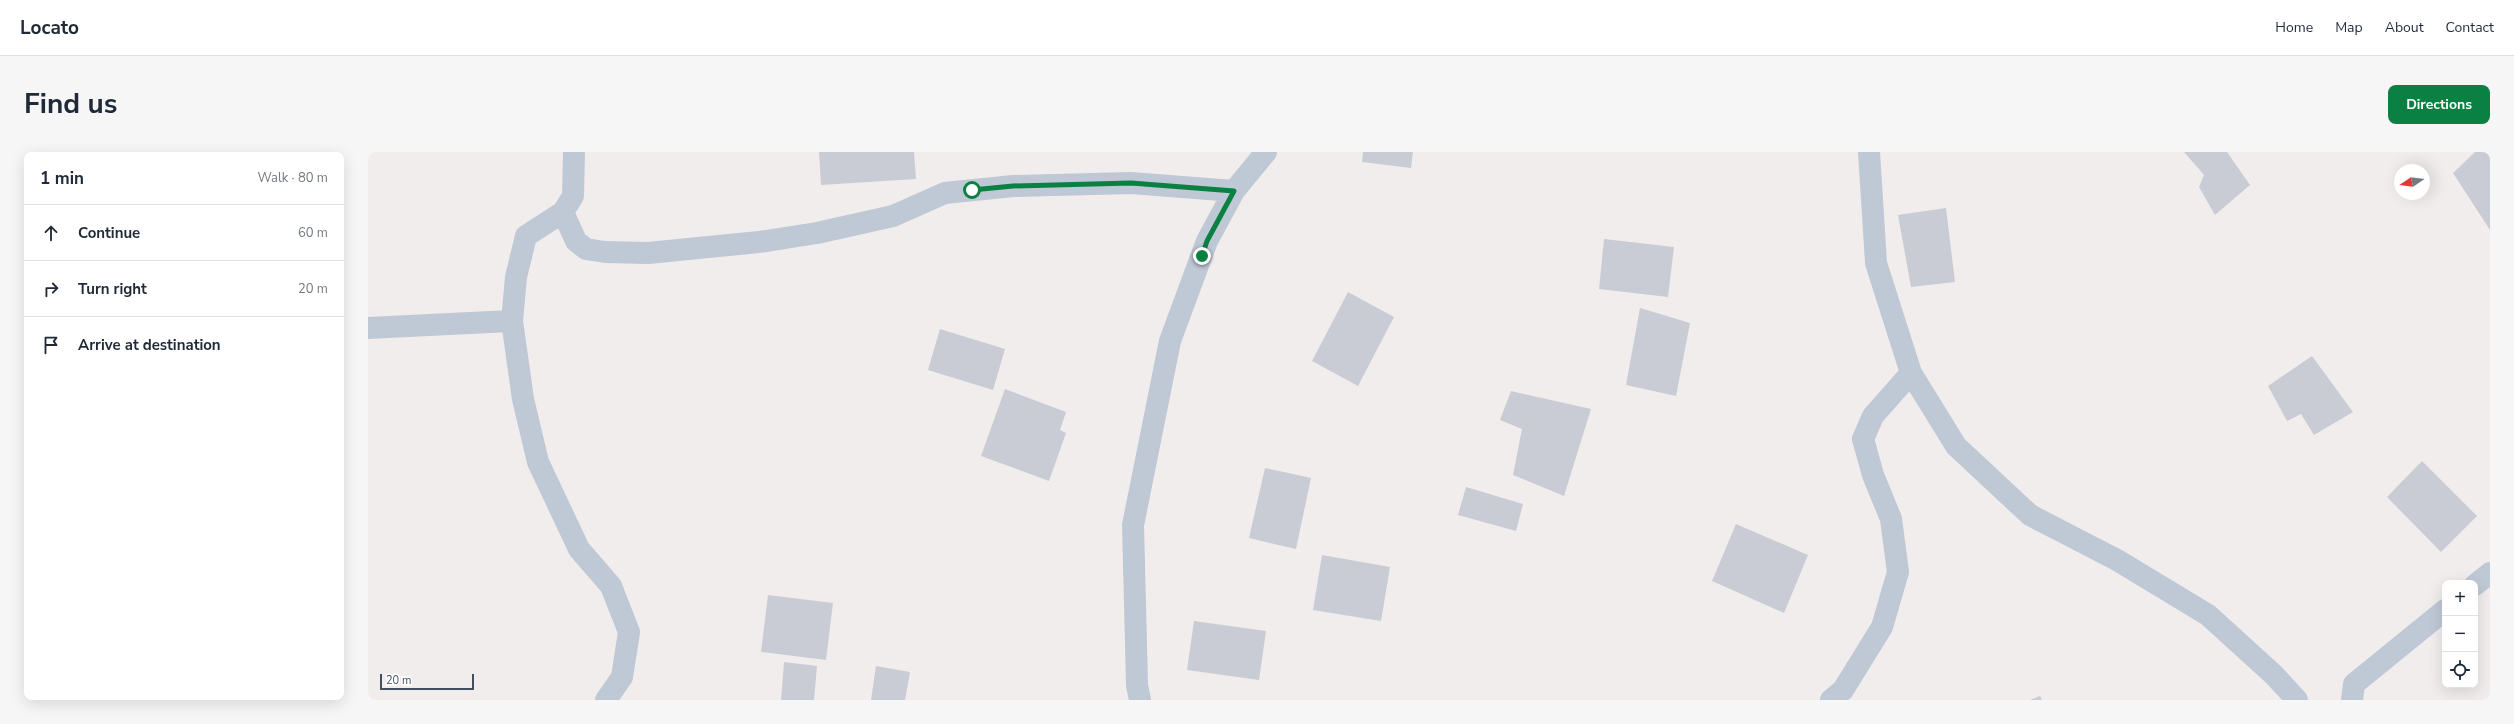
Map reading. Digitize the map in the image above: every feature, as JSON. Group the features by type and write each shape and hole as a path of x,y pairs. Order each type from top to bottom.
{"street":[{"path":"574,152 573,196 564,212 526,236 516,277 512,321 523,399 538,462 579,549 611,586 629,632 622,677 606,700"},
{"path":"1140,700 1136,685 1133,524 1170,341 1207,241 1234,191 1266,152"},
{"path":"1869,152 1876,263 1911,373 1956,446 2030,515 2117,560 2208,615 2274,675 2297,700"},
{"path":"564,212 576,241 586,249 606,252 648,253 759,242 817,233 892,216 945,193 1013,186 1131,183 1234,191"},
{"path":"368,328 512,321"},
{"path":"1831,700 1843,690 1882,627 1898,572 1891,519 1873,475 1863,439 1873,416 1911,373"},
{"path":"2478,583 2490,573"},
{"path":"2352,700 2354,684 2442,612"}],"building":[{"path":"819,152 914,152 916,179 821,185"},
{"path":"1363,152 1413,152 1411,168 1362,162"},
{"path":"2184,152 2227,152 2250,185 2215,215 2199,187 2204,175"},
{"path":"2475,152 2490,152 2490,230 2453,173"},
{"path":"1946,208 1955,282 1911,287 1898,215"},
{"path":"1604,239 1674,247 1668,297 1599,289"},
{"path":"1348,292 1394,317 1358,386 1312,361"},
{"path":"1640,308 1690,323 1676,396 1626,385"},
{"path":"940,329 1005,349 993,390 928,370"},
{"path":"2312,356 2353,412 2314,435 2301,414 2287,421 2268,386"},
{"path":"1005,389 1066,412 1060,430 1066,433 1049,481 981,456"},
{"path":"1511,391 1591,409 1564,496 1513,475 1522,429 1500,420"},
{"path":"2422,461 2477,516 2441,552 2387,497"},
{"path":"1265,468 1311,478 1296,549 1249,538"},
{"path":"1466,487 1523,504 1516,531 1458,515"},
{"path":"1736,524 1808,555 1784,613 1712,581"},
{"path":"1322,555 1390,567 1381,621 1313,610"},
{"path":"768,595 833,603 826,660 761,652"},
{"path":"1194,621 1266,631 1259,680 1187,670"},
{"path":"784,662 817,666 814,700 781,700"},
{"path":"876,666 910,672 905,700 871,700"},
{"path":"2040,696 2042,700 2030,700"}],"route":[{"path":"972,190 1013,186 1131,183 1234,191 1207,241 1202,256"}]}
